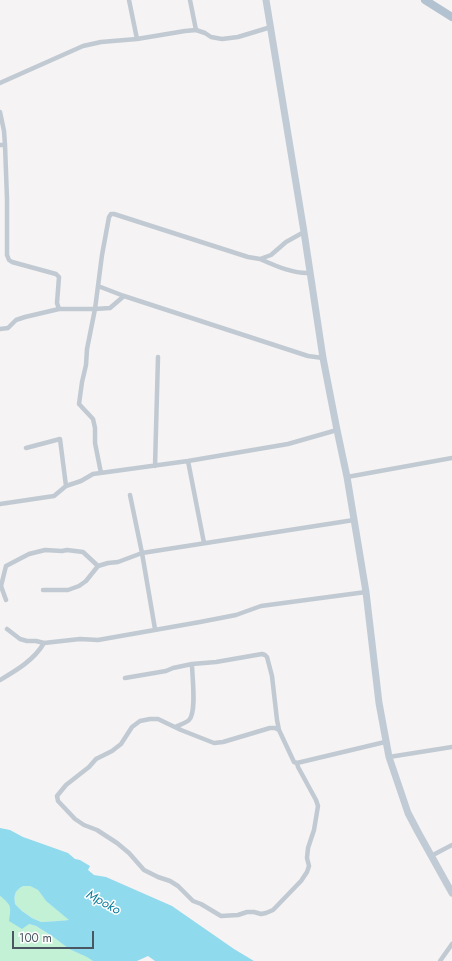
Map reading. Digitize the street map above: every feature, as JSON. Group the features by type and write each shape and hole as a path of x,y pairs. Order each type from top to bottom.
{"main road":[{"path":"425,0 452,17"}],"street":[{"path":"129,0 137,40"},
{"path":"190,0 196,30"},
{"path":"266,0 323,358 347,477 366,592 379,703 388,757 408,813 452,893"},
{"path":"0,83 83,46 101,42 137,40 185,30 196,30 211,37 222,39 238,37 271,27"},
{"path":"0,112 4,131 2,145 7,199 7,255 9,260 12,262 56,274 59,277 59,309"},
{"path":"101,473 95,443 95,428 93,419 80,404 82,382 95,309 102,255 109,216 111,214 248,257 260,259 293,272 301,274 310,273"},
{"path":"260,259 270,255 286,242 304,232"},
{"path":"98,286 124,296 308,356 323,358"},
{"path":"0,329 8,328 16,320 59,309 110,308 124,296"},
{"path":"155,466 158,357"},
{"path":"0,504 54,496 66,486 81,481 93,474 188,461 288,444 337,430"},
{"path":"26,448 60,439 66,486"},
{"path":"347,477 452,458"},
{"path":"188,461 204,543"},
{"path":"130,496 142,553 155,629"},
{"path":"43,590 68,590 79,586 86,581 98,566 118,562 142,553 354,520"},
{"path":"6,600 1,586 6,566 29,554 45,550 71,550 83,552 98,566"},
{"path":"7,629 20,639 27,641 44,643 80,639 98,640 236,615 261,606 366,592"},
{"path":"0,680 26,664 40,650 44,643"},
{"path":"125,678 166,671 192,664 216,662 262,654 268,657 279,730 288,752 294,762 297,763 318,806 314,830 308,848 307,858 309,866 301,881 273,910 261,914 247,912 238,915 221,916 193,901 178,886 170,881 144,870 129,853 117,843 97,830 84,825 75,819 58,801 57,796 66,785 96,759 112,751 121,744 132,727 140,721 158,719 214,743 223,742 270,728 279,730"},
{"path":"175,726 189,721 194,709 192,664"},
{"path":"297,763 386,742"},
{"path":"388,757 452,747"},
{"path":"431,856 452,845"},
{"path":"440,961 452,944"}],"green space":[{"path":"22,886 30,886 38,890 46,901 70,920 41,922 22,911 15,904 15,894"},
{"path":"0,896 7,901 11,910 29,924 36,926 69,949 88,957 93,961 0,961"}],"water":[{"name":"Mpoko","path":"0,828 10,830 23,837 68,853 75,859 80,860 90,866 88,870 94,875 106,877 172,906 254,961 155,961 148,956 137,961 93,961 69,949 36,926 29,924 22,929 9,921 9,904 0,896","holes":["23,886 30,886 38,890 46,901 69,920 41,922 22,911 15,904 15,894"]}]}
